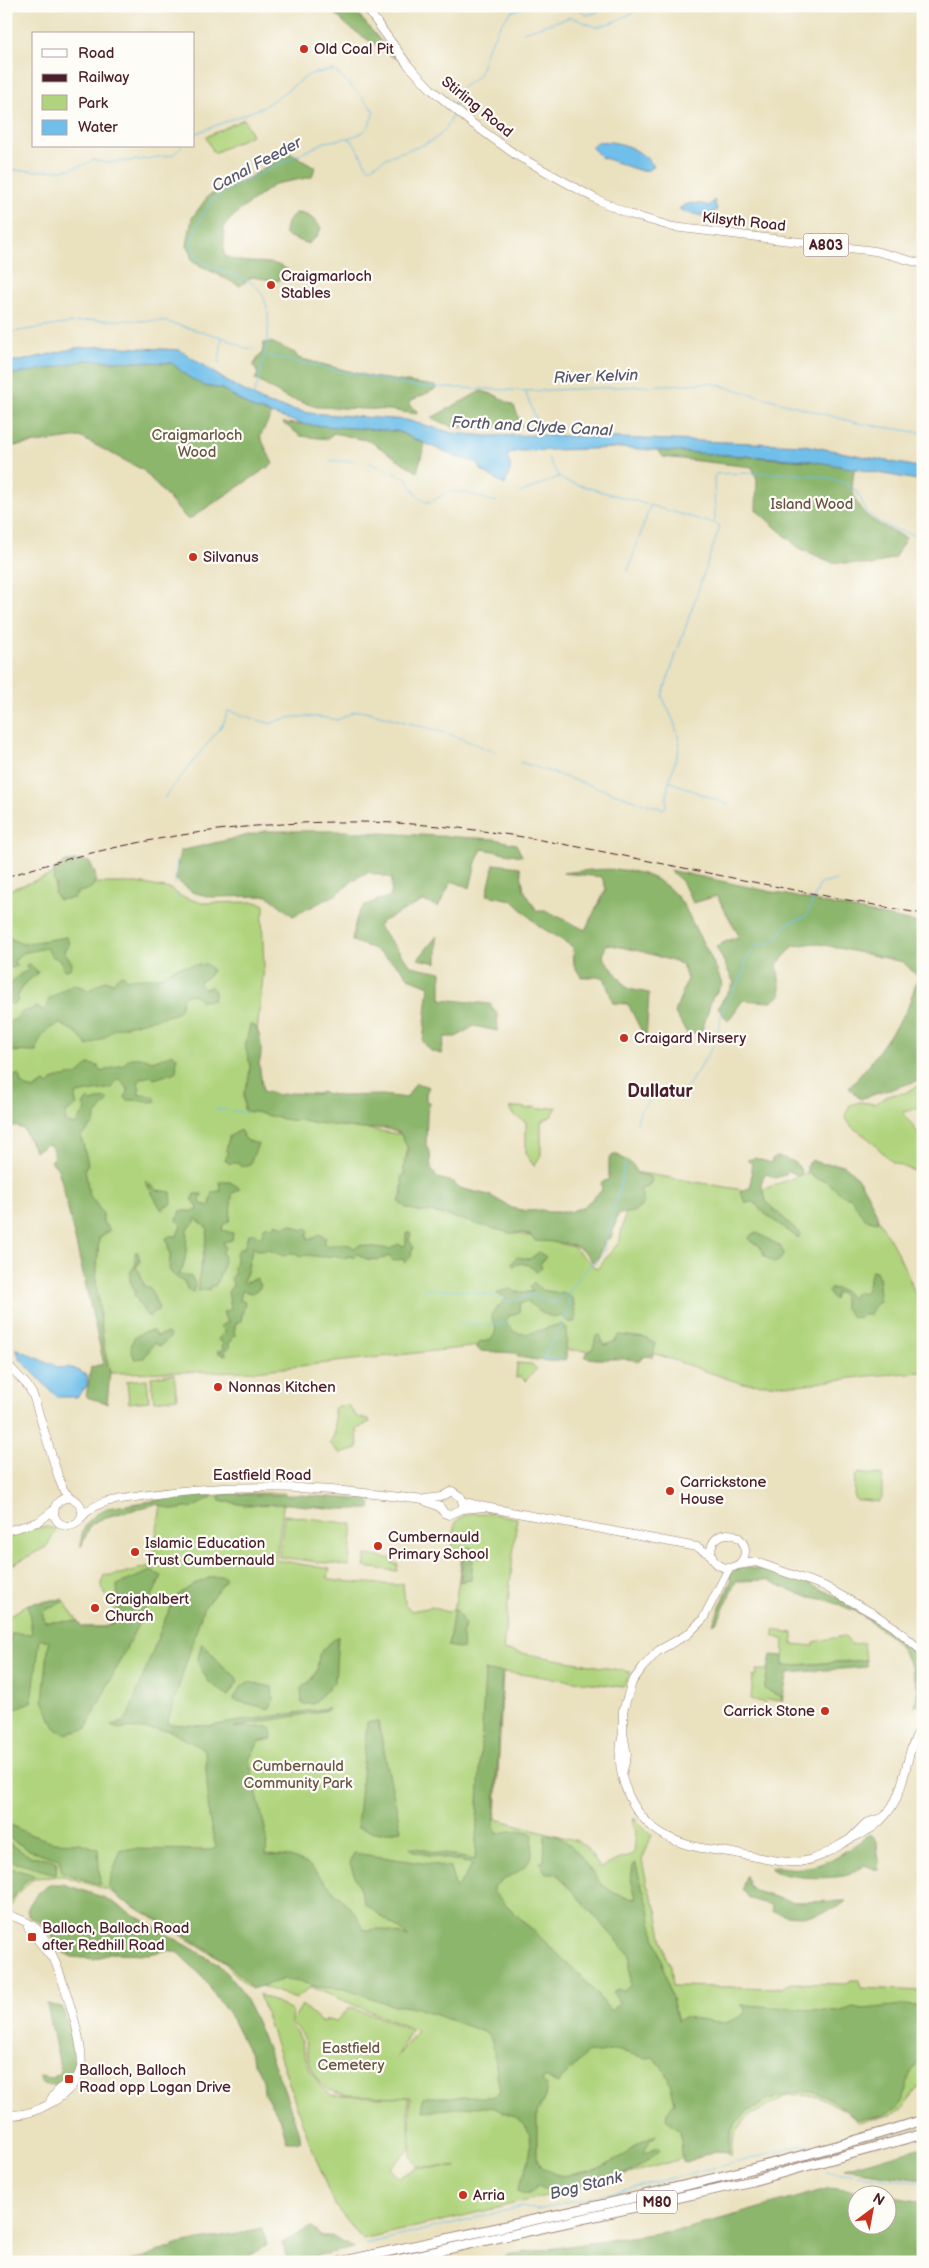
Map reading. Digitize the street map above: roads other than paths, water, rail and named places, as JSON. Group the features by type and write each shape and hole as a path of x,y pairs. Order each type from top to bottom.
{"highway":[{"name":"M80","path":"340,2262 746,2171 838,2147 923,2120"},
{"name":"M80","path":"389,2262 752,2181 923,2134"}],"street":[{"name":"Stirling Road","path":"365,6 408,65 467,119 516,155 596,199"},
{"name":"Kilsyth Road","path":"596,199 629,214 673,227 875,250 923,264"},
{"path":"7,1363 27,1385 35,1400 58,1479 64,1491 82,1508 82,1516 73,1526 38,1522"},
{"path":"58,1479 54,1508 56,1520 62,1525"},
{"name":"Eastfield Road","path":"82,1516 90,1508 102,1503 186,1490 258,1486 311,1488 423,1500 441,1497 452,1491 459,1494 462,1505"},
{"path":"440,1507 441,1497"},
{"path":"6,1532 38,1522 61,1500 73,1499"},
{"name":"Eastfield Road","path":"73,1499 102,1503"},
{"name":"Eastfield Road","path":"423,1500 440,1507 444,1513 449,1515 462,1505 518,1512 697,1548 711,1555"},
{"path":"697,1548 712,1542 720,1535 732,1534 742,1541 745,1551 756,1562 812,1581 841,1594 894,1627 923,1652"},
{"path":"712,1542 711,1555 719,1566 721,1581"},
{"path":"738,1565 745,1551"},
{"path":"719,1566 729,1568 756,1562"},
{"path":"729,1568 704,1619 688,1634 658,1652 637,1675 626,1698 623,1733 618,1754 622,1776 628,1796 641,1815 660,1833 683,1843 799,1862 822,1856 868,1830 890,1808 900,1792 913,1742 923,1724"},
{"path":"6,1914 19,1919 34,1933 43,1949 57,1963 81,2050 82,2063 78,2077 59,2089 47,2104 31,2113 6,2115"}],"water":[{"path":"597,142 621,144 629,147 636,150 654,166 648,170 641,171 601,157 591,147"},
{"path":"714,200 717,210 707,217 679,209 690,204 709,206"},
{"path":"103,346 180,350 228,382 268,404 309,413 406,420 453,433 487,436 540,435 804,445 923,468 923,481 806,460 622,448 518,451 510,453 507,458 510,471 505,485 481,470 478,463 456,457 397,431 306,425 252,408 222,389 205,386 187,376 172,363 86,360 53,368 6,375 6,361 21,361 76,348"},
{"path":"16,1348 49,1364 52,1363 57,1368 66,1367 80,1371 87,1376 87,1386 77,1397 57,1397 20,1359"}],"waterway":[{"path":"455,106 459,90 479,75 487,49 502,22 511,12 526,6"},
{"path":"576,6 586,15 595,13 605,6"},
{"path":"523,32 571,17 596,27 614,22 634,12 638,6"},
{"path":"195,134 263,107 310,74 334,70 374,111 366,129 348,138 355,144 369,168 386,158 435,139 442,133 453,112"},
{"name":"Canal Feeder","path":"253,398 268,336 266,304 260,291 250,282 197,258 191,241 202,215 215,198 234,186 325,142 347,138"},
{"path":"6,170 62,170 84,165 93,160 107,163 173,155 180,148"},
{"name":"River Kelvin","path":"6,333 91,320 163,321 222,337 245,348 254,349"},
{"path":"219,364 222,337"},
{"name":"River Kelvin","path":"268,356 412,386 529,391 711,383 857,423 923,433"},
{"name":"Forth and Clyde Canal","path":"525,391 538,424"},
{"path":"548,458 559,477 565,481 712,523 715,520 714,476 716,474 786,473 824,477 840,481 852,487 867,512 881,523 923,537"},
{"path":"330,461 354,461"},
{"path":"369,463 407,478 417,496 426,502 456,491 497,502"},
{"path":"520,493 559,477"},
{"path":"628,571 650,506"},
{"path":"520,762 653,806 663,809 666,807 668,786 680,744 674,722 662,696 720,526 714,523"},
{"path":"164,798 223,724 228,711 272,724 294,717 337,720 356,711 365,711 446,733 498,753"},
{"path":"669,781 729,805"},
{"path":"175,884 177,861"},
{"path":"683,1090 688,1086 716,1041 723,1008 744,973 745,960 757,945 773,942 789,922 806,917 820,884 837,880"},
{"path":"177,894 178,898"},
{"path":"637,1124 640,1111 651,1099"},
{"path":"216,1109 228,1110"},
{"path":"232,1111 246,1113"},
{"path":"564,1360 542,1359 566,1318 571,1287 588,1267 598,1260 604,1250 625,1164"},
{"path":"424,1289 479,1293 510,1302 534,1294 545,1300 557,1302 565,1293"},
{"path":"458,1323 492,1325 508,1323"},
{"name":"Bog Stank","path":"365,2244 521,2207 538,2210 801,2145 812,2146"},
{"name":"Bog Stank","path":"826,2171 923,2183"}],"railway":[{"path":"6,877 60,861 115,848 225,829 281,824 393,823 478,830 536,839 923,914"}],"place":[{"name":"Old Coal Pit","path":"304,49"},
{"name":"Craigmarloch Stables","path":"271,285"},
{"name":"Silvanus","path":"193,557"},
{"name":"Craigard Nirsery","path":"624,1038"},
{"name":"Nonnas Kitchen","path":"218,1387"},
{"name":"Carrickstone House","path":"670,1491"},
{"name":"Cumbernauld Primary School","path":"378,1546"},
{"name":"Islamic Education Trust Cumbernauld","path":"135,1552"},
{"name":"Craighalbert Church","path":"95,1608"},
{"name":"Carrick Stone","path":"825,1711"},
{"name":"Balloch, Balloch Road after Redhill Road","path":"32,1937"},
{"name":"Balloch, Balloch Road opp Logan Drive","path":"69,2079"},
{"name":"Arria","path":"463,2195"}],"district":[{"name":"Dullatur","path":"660,1091"}],"park label":[{"name":"Craigmarloch Wood","path":"197,444"},
{"name":"Island Wood","path":"812,504"},
{"name":"Cumbernauld Community Park","path":"298,1774"},
{"name":"Eastfield Cemetery","path":"351,2056"}]}
